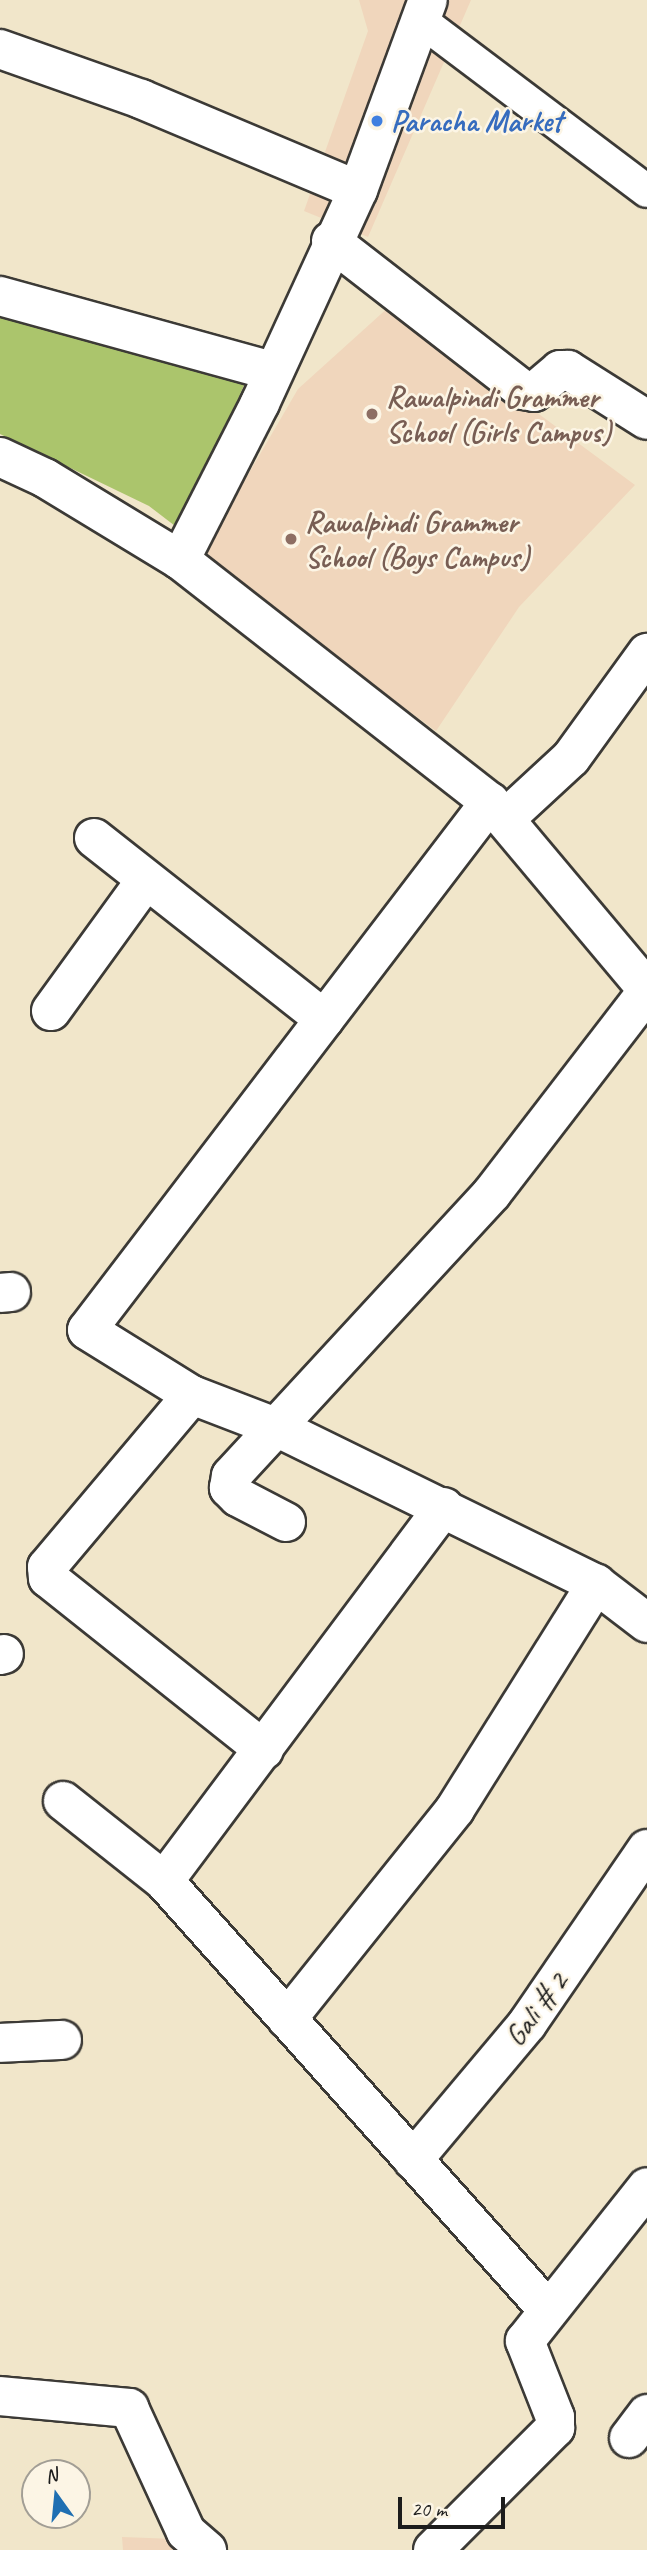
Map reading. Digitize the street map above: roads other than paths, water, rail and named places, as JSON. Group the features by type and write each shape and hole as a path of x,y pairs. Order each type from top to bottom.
{"street":[{"path":"180,560 358,190 420,7 647,191"},
{"path":"0,49 141,99 358,190"},
{"path":"331,242 523,390 534,392 560,370 568,370 647,419"},
{"path":"0,296 273,371"},
{"path":"0,457 45,478 180,560 498,810 647,990 492,1193 278,1428 230,1476 229,1488 286,1522"},
{"path":"647,653 571,758 498,810 324,1019 87,1330 192,1395 278,1428 444,1507 596,1584 647,1623"},
{"path":"94,838 324,1019"},
{"path":"51,1011 146,880"},
{"path":"192,1395 47,1567 48,1578 264,1750"},
{"path":"164,1881 444,1507"},
{"path":"287,2019 455,1809 596,1584"},
{"path":"63,1801 164,1881 548,2309"},
{"name":"Gali # 2","path":"413,2160 527,2024 647,1849"},
{"path":"0,2043 62,2040"},
{"path":"433,2550 555,2428 555,2417 524,2341 548,2309 643,2202"},
{"path":"0,2396 130,2408 186,2532 207,2550"}],"place":[{"name":"Paracha Market","path":"377,121"},
{"name":"Rawalpindi Grammer School (Girls Campus)","path":"372,414"},
{"name":"Rawalpindi Grammer School (Boys Campus)","path":"291,539"}]}
